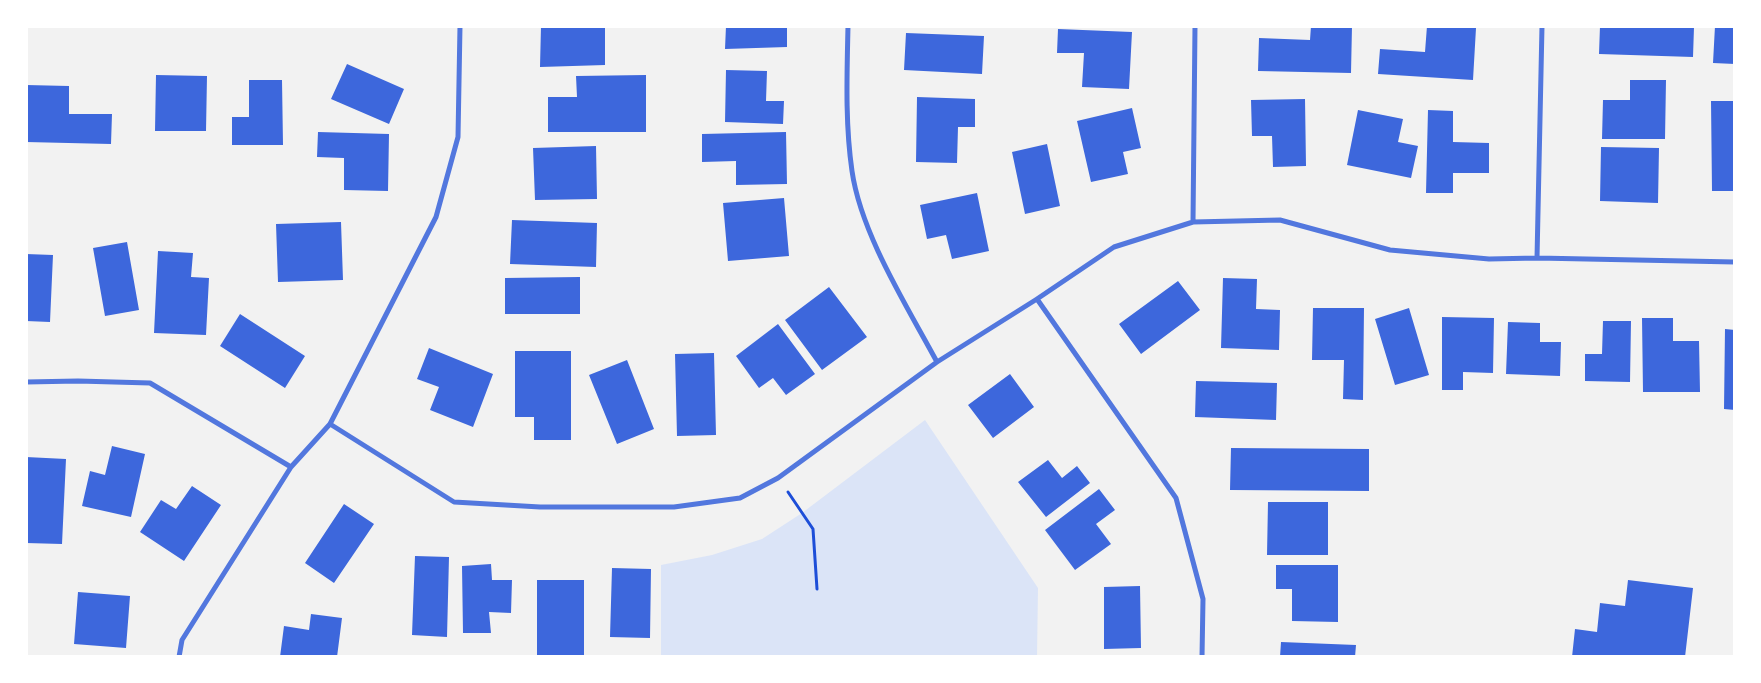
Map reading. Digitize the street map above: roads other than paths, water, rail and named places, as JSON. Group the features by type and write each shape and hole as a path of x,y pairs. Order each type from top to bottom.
{"street":[{"path":"179,657 182,640 291,467 330,424 436,217 458,137 460,26"},
{"path":"848,26 847,118 852,172 862,213 882,259 937,362"},
{"path":"1193,222 1195,26"},
{"path":"1537,258 1542,26"},
{"path":"330,424 454,502 540,506 674,507 740,498 778,478 937,362 1037,299 1114,247 1193,222 1280,220 1390,250 1489,259 1537,258 1735,262"},
{"path":"1037,299 1176,498 1203,599 1202,657"},
{"path":"26,382 150,383 291,467"}]}
